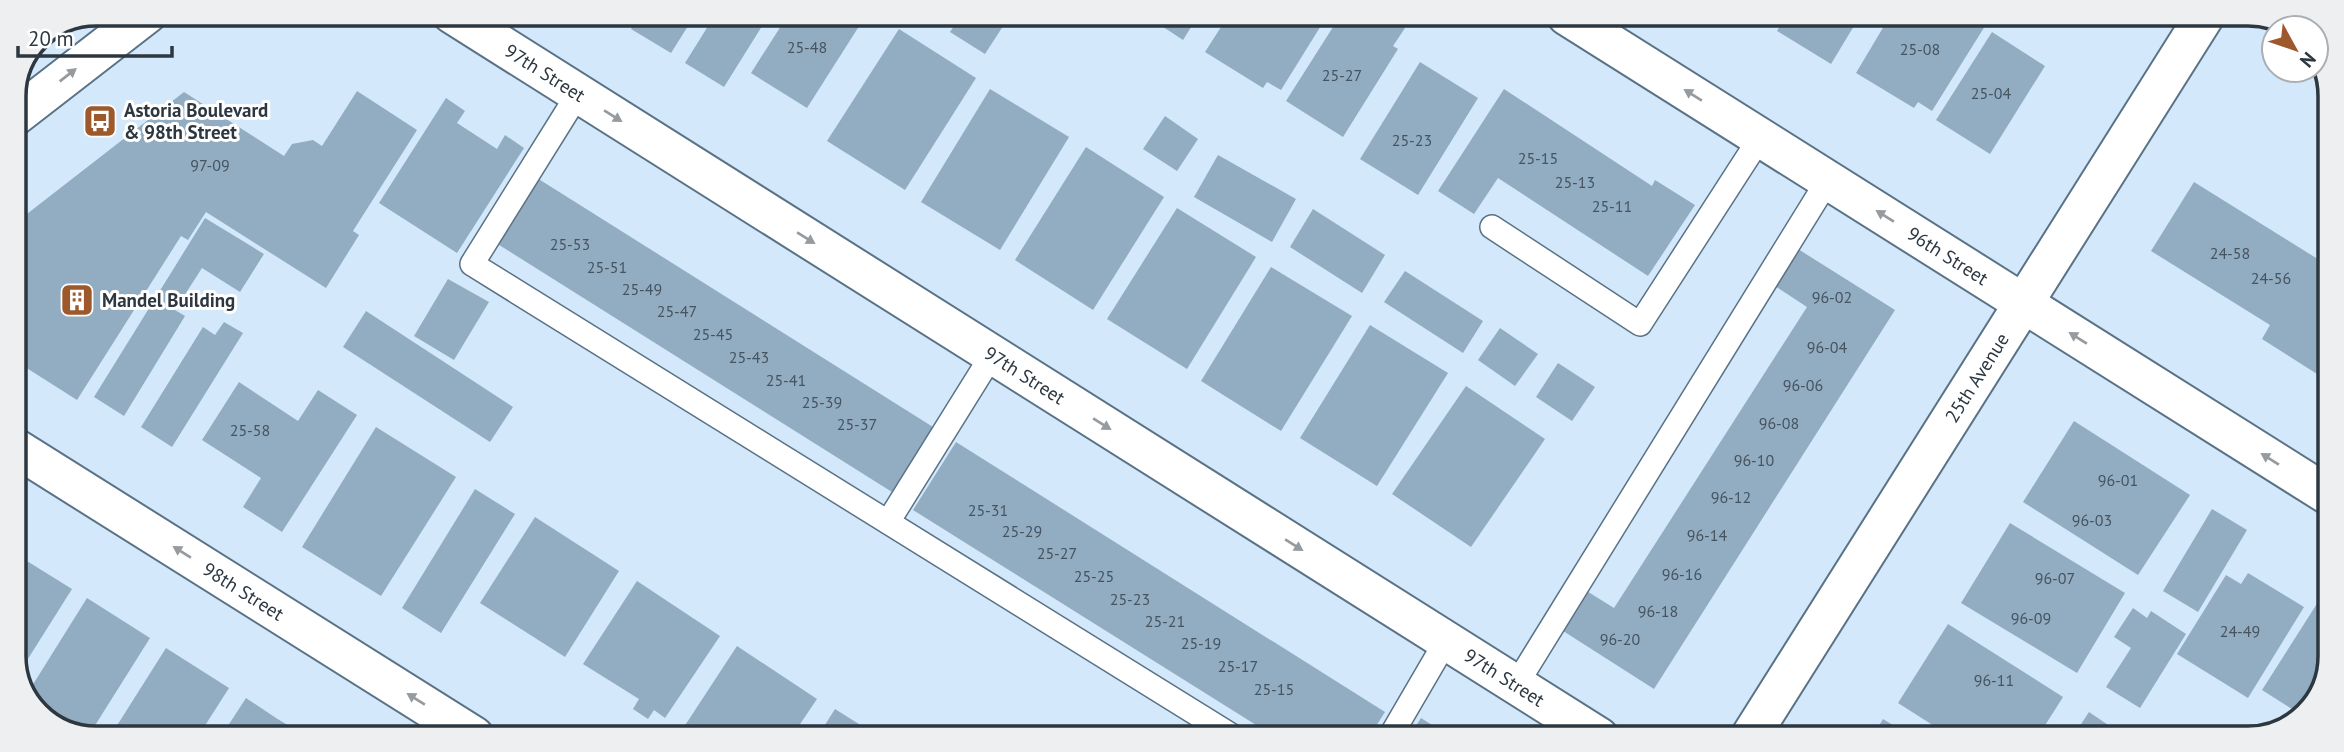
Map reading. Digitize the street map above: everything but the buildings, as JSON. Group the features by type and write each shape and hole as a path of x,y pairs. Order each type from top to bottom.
{"street":[{"path":"26,108 132,26"},
{"name":"97th Street","path":"470,26 1581,726"},
{"name":"96th Street","path":"1583,26 2318,489"},
{"name":"25th Avenue","path":"1757,726 2198,26"},
{"name":"98th Street","path":"26,455 458,726"}],"lane":[{"path":"579,94 472,264 1216,726"},
{"path":"1492,227 1640,324 1760,138"},
{"path":"1516,685 1828,180"},
{"path":"888,522 992,355"},
{"path":"1396,726 1446,641"}],"place":[{"name":"Astoria Boulevard & 98th Street","path":"100,121"},
{"name":"Mandel Building","path":"77,300"}]}
